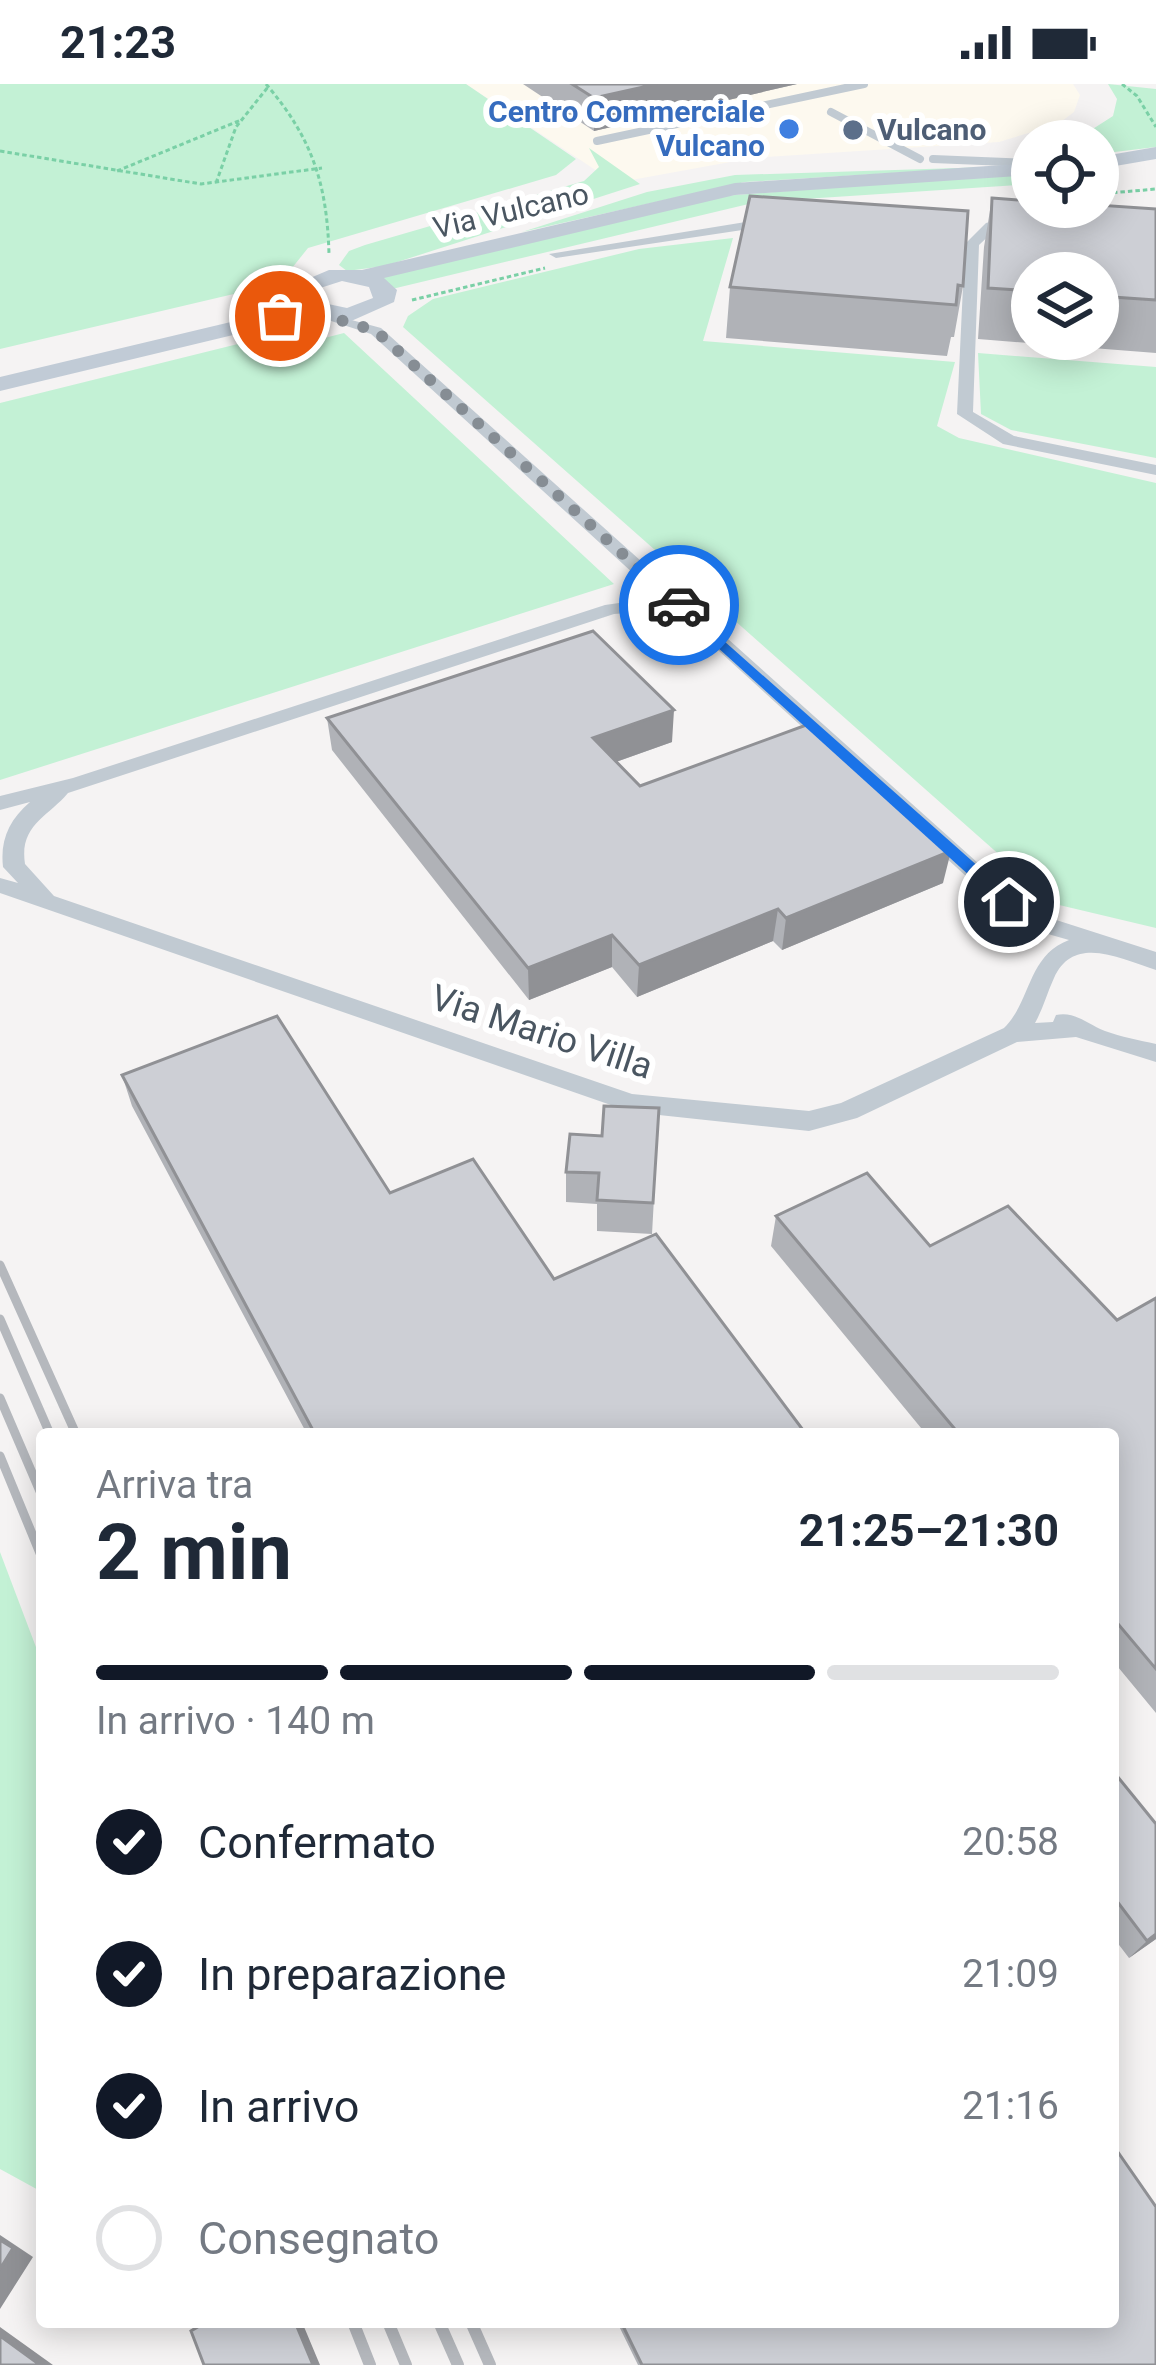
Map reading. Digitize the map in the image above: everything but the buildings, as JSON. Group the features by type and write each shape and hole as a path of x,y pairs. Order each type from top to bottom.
{"main road":[{"path":"1119,160 1156,153"},
{"name":"Via Vulcano","path":"1011,168 736,189 361,277 316,280 300,289 310,308 380,304 412,289 551,261 754,207 1011,190"},
{"path":"361,277 384,287 380,304"},
{"path":"0,368 310,308"},
{"path":"0,384 310,308"}],"street":[{"path":"551,261 686,230 792,220"},
{"path":"1011,225 973,235 965,414 1009,440 1156,470"},
{"path":"376,331 380,304"},
{"path":"310,308 376,331 1009,902 1042,923 1156,962"},
{"path":"612,609 634,588 634,565"},
{"name":"Via Mario Villa","path":"0,802 80,783 612,609 640,606 691,616"},
{"name":"Via Mario Villa","path":"52,899 20,878 11,844 32,810 80,783"},
{"name":"Via Mario Villa","path":"0,885 52,899 631,1102 788,1121 829,1118 1013,1034 1076,1029 1156,1053"},
{"path":"1009,902 1034,936 1046,1000 1076,1029"},
{"path":"1013,1034 1033,1013 1043,977 1070,949 1112,946"},
{"path":"1121,1041 1156,1035"}],"lane":[{"path":"597,142 864,84"},
{"path":"831,112 920,160"},
{"path":"933,158 1011,164"},
{"path":"950,242 973,235"}],"path":[{"path":"1122,84 1137,96 1156,127"},
{"path":"216,183 242,120 267,86 293,109 327,178 329,254"},
{"path":"116,171 242,120"},
{"path":"0,151 216,183 322,168"},
{"path":"1119,188 1156,189"},
{"path":"376,331 396,326 388,314 397,305 551,261"}],"shaded area":[{"name":"Centro Commerciale Vulcano","path":"466,84 1073,84 1080,95 1074,112 1063,120 1011,120 1011,138 999,142 752,158 615,183"}],"green space":[{"path":"0,84 466,84 576,159 556,175 308,248 280,283 0,349"},
{"path":"1108,84 1156,89 1156,147 1119,151 1119,120 1107,120 1113,116 1117,99"},
{"path":"589,148 640,184 385,266 347,271 339,265 349,251 365,245 584,181 599,167"},
{"path":"989,167 745,182 522,232 647,192 735,175"},
{"path":"1011,174 1011,185 757,202 392,289 379,278 723,196"},
{"path":"733,238 703,341 955,362 937,426 959,438 1156,483 1156,928 1055,904 403,327 408,316 433,299 639,249"},
{"path":"282,333 305,343 344,333 614,584 0,780 0,403"},
{"path":"978,353 1011,356 1011,360 1156,367 1156,458 1011,430 981,414"},
{"path":"0,1552 36,1647 36,2189 0,2169"}],"railway":[{"path":"0,1265 73,1428"},
{"path":"0,1319 47,1428"},
{"path":"0,1398 36,1482"},
{"path":"0,1456 36,1543"},
{"path":"355,2328 370,2365"},
{"path":"391,2328 406,2365"},
{"path":"442,2328 458,2365"},
{"path":"474,2328 490,2365"}],"way so far":[{"path":"280,316 308,310 376,331 679,605"}],"place":[{"name":"Centro Commerciale Vulcano","path":"789,129"},
{"name":"Vulcano","path":"853,130"}],"route":[{"path":"679,605 1009,902"}]}
